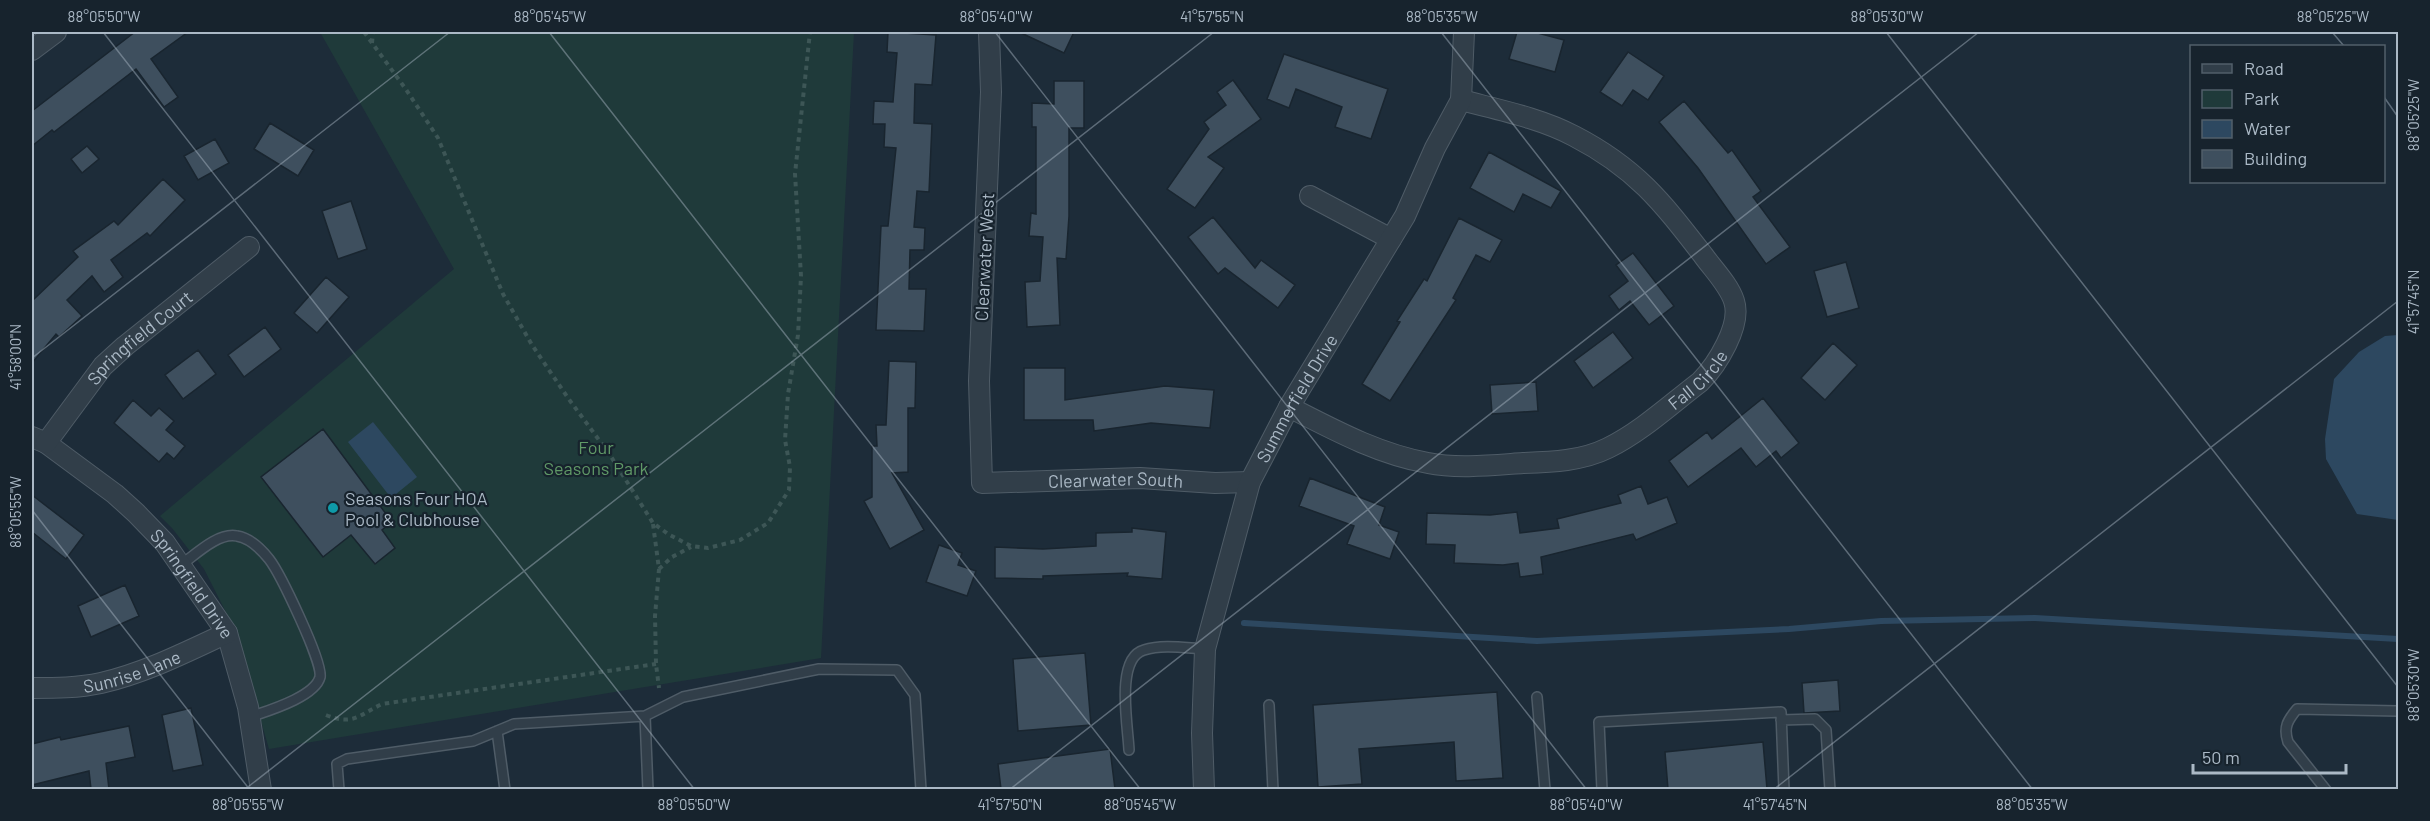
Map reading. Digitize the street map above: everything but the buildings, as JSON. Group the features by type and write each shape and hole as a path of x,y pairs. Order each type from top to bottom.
{"street":[{"path":"32,50 56,32"},
{"name":"Clearwater West","path":"982,483 979,381 991,92 989,32"},
{"name":"Summerfield Drive","path":"1204,789 1202,733 1205,649 1250,482 1289,407 1405,216 1435,148 1461,100 1464,32"},
{"name":"Fall Circle","path":"1289,407 1354,440 1390,454 1430,464 1488,465 1556,462 1592,455 1627,438 1700,382 1710,371 1735,326 1734,301 1721,279 1652,191 1607,154 1572,134 1517,114 1461,100"},
{"path":"1310,196 1391,240"},
{"name":"Springfield Court","path":"39,440 103,366 249,247"},
{"name":"Springfield Drive","path":"39,440 115,494 165,543 227,633 250,717 261,789"},
{"name":"Clearwater South","path":"982,483 1140,478 1215,483 1250,482"},
{"name":"Sunrise Lane","path":"32,688 72,687 101,683 144,670 227,633"}],"lane":[{"path":"181,565 219,539 234,535 250,540 270,560 315,652 320,676 316,684 287,704 250,717"},
{"path":"1129,750 1125,673 1131,659 1137,652 1145,649 1168,647 1205,649"},
{"path":"339,789 337,764 347,759 473,741 514,724 645,717 683,697 819,669 897,670 915,695 921,789"},
{"path":"1537,697 1545,789"},
{"path":"1269,705 1273,789"},
{"path":"2326,789 2288,742 2285,733 2286,722 2297,709 2398,711"},
{"path":"1602,789 1599,722 1781,712 1784,789"},
{"path":"645,717 648,789"},
{"path":"1781,720 1815,719 1826,730 1830,789"},
{"path":"497,731 505,789"}],"path":[{"path":"364,32 438,138 503,294 532,345 610,455 653,523 691,546 708,548 754,534 768,523 789,490 790,467 785,440 787,406 798,334 801,276 795,174 810,32"},
{"path":"372,43 373,32"},
{"path":"653,523 659,569 655,616 656,664 660,688"},
{"path":"659,569 672,557 691,546"},
{"path":"326,715 340,721 356,718 382,704 656,664"}],"green space":[{"name":"Four Seasons Park","path":"320,32 854,32 821,658 269,749 235,630 204,569 160,516 454,269"}],"water":[{"path":"2398,335 2398,520 2357,514 2326,459 2325,439 2334,379 2359,352 2385,336"},
{"path":"373,422 417,477 391,498 348,442"}],"waterway":[{"path":"1244,623 1537,641 1789,629 1881,621 2035,618 2398,639"}],"place":[{"name":"Seasons Four HOA Pool & Clubhouse","path":"333,508"}]}
